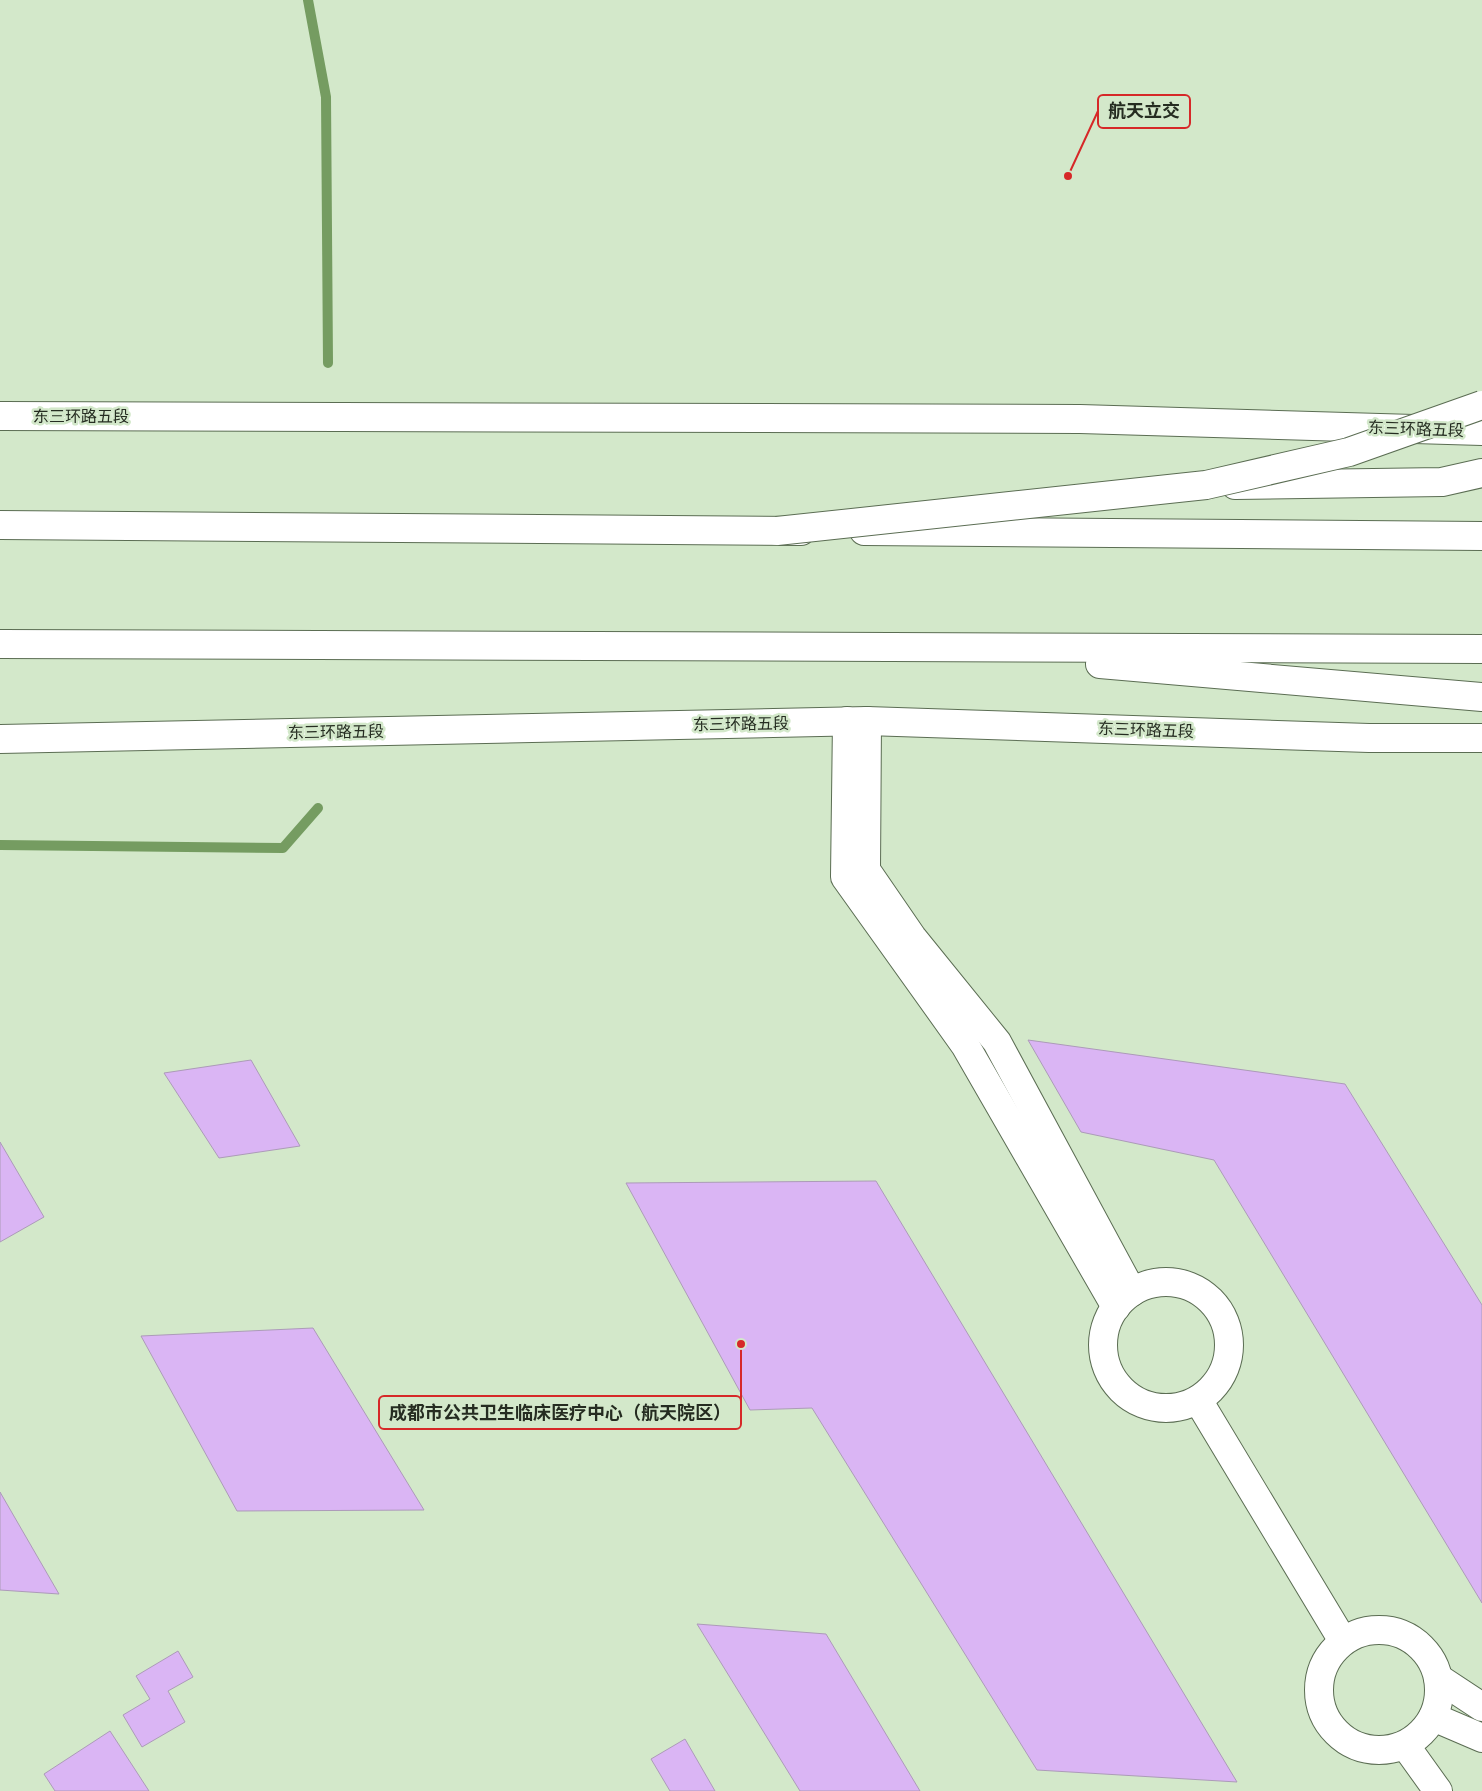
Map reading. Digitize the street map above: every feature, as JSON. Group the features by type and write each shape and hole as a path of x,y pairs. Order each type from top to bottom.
{"main road":[{"path":"1206,485 1349,452 1482,405"},
{"name":"东三环路五段","path":"0,416 1080,419 1482,431"},
{"path":"777,531 1206,485 1442,482 1482,473"},
{"path":"0,525 1482,536"},
{"path":"0,644 1482,649"},
{"path":"831,647 1120,666 1482,697"},
{"path":"856,721 845,877 965,1045 1124,1299"},
{"name":"东三环路五段","path":"0,739 856,721 1360,737 1482,738"},
{"path":"1172,1282 1191,1288 1208,1298 1221,1314 1228,1332 1229,1352 1224,1371 1213,1388 1198,1400 1179,1407 1158,1408 1137,1401 1119,1388 1108,1369 1103,1348 1106,1326 1124,1299 1152,1284 1172,1282"},
{"path":"1198,1400 1343,1641"},
{"path":"1380,1630 1400,1634 1418,1644 1430,1659 1438,1678 1438,1698 1433,1717 1421,1733 1405,1745 1386,1750 1366,1749 1348,1742 1332,1729 1322,1712 1318,1692 1321,1673 1329,1655 1343,1641 1361,1632 1380,1630"},
{"path":"1438,1678 1482,1707"},
{"path":"1433,1717 1482,1738"},
{"path":"1405,1745 1438,1791"}],"building":[{"path":"1028,1040 1345,1084 1482,1305 1482,1603 1214,1160 1081,1132"},
{"path":"251,1060 300,1146 219,1158 164,1073"},
{"path":"0,1142 44,1217 0,1242"},
{"path":"876,1181 1237,1782 1037,1770 812,1408 750,1410 626,1183"},
{"path":"313,1328 424,1510 237,1511 141,1336"},
{"path":"0,1492 59,1594 0,1590"},
{"path":"697,1624 826,1634 920,1791 800,1791"},
{"path":"178,1651 193,1677 168,1691 185,1722 142,1747 123,1715 150,1699 136,1676"},
{"path":"110,1731 149,1791 55,1791 44,1774"},
{"path":"685,1739 715,1791 670,1791 651,1759"}],"waterway":[{"path":"308,0 326,97 328,363"},
{"path":"0,845 283,848 318,808"}],"place":[{"name":"航天立交","path":"1068,176"},
{"name":"成都市公共卫生临床医疗中心（航天院区）","path":"741,1344"}]}
